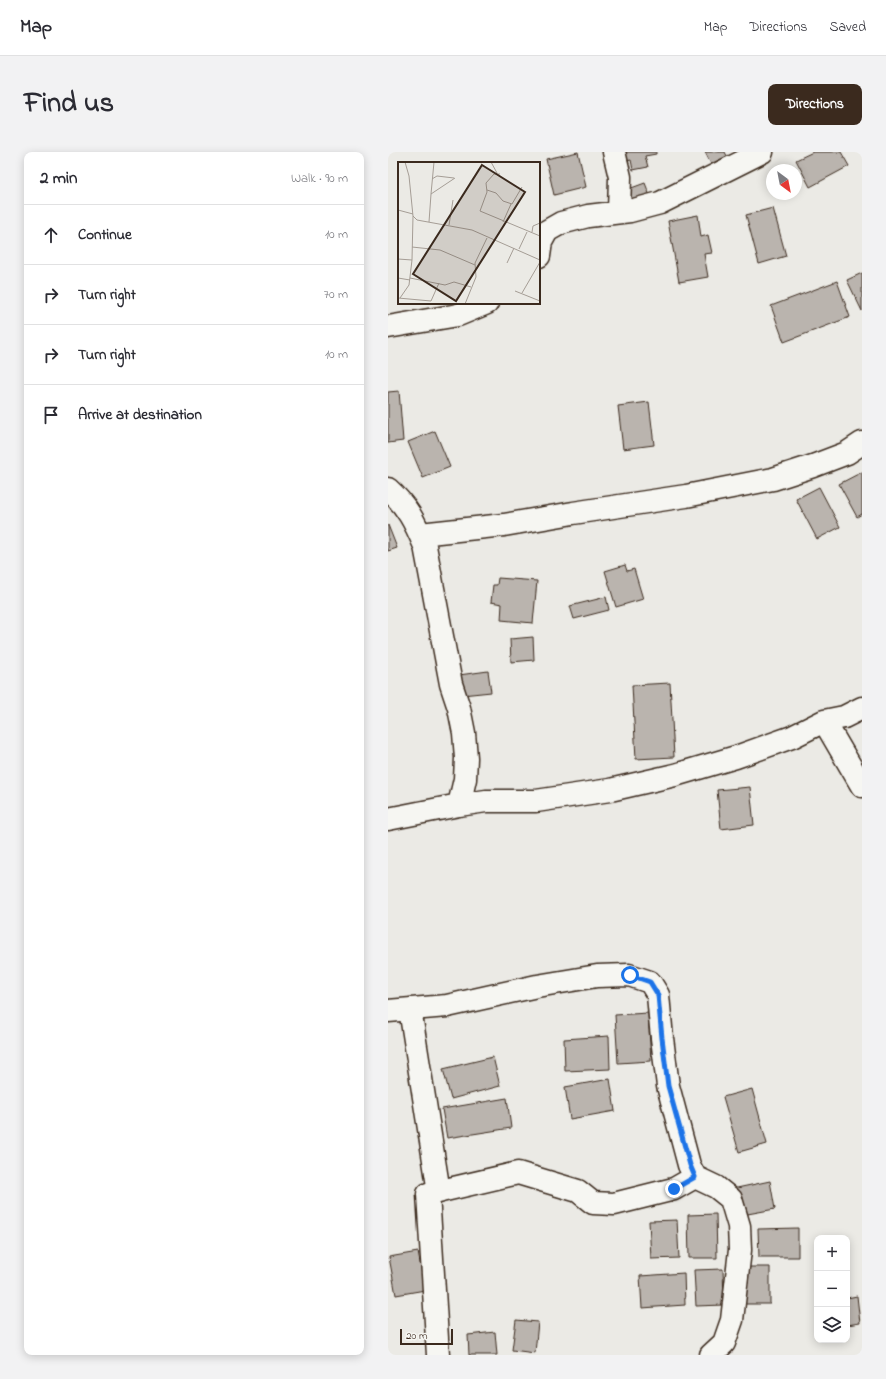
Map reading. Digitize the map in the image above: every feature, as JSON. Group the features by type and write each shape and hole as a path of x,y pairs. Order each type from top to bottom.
{"street":[{"path":"614,152 620,177 620,212"},
{"path":"540,249 541,242 547,231 561,223 588,216 630,211 660,203 762,152"},
{"path":"388,327 458,315 485,304"},
{"path":"420,534 504,525 686,496 773,479 847,453 862,443"},
{"path":"388,489 401,500 416,524 424,546 452,684 464,734 466,758 465,779 459,805"},
{"path":"388,818 486,801 536,801 610,790 675,775 736,757 792,737 824,721 844,717 862,708"},
{"path":"824,721 862,786"},
{"path":"388,1011 446,1006 537,986 597,976 630,975 650,982 658,995 668,1086 690,1165 695,1177 716,1187 731,1199 739,1226 740,1250 732,1320 724,1343 711,1355"},
{"path":"410,1009 439,1192"},
{"path":"438,1355 428,1194 518,1173 578,1191 593,1203 614,1204 674,1189 695,1177"}],"building":[{"path":"578,152 586,187 554,195 546,159"},
{"path":"621,152 656,152 656,154 645,156 648,167 633,170 631,160 623,162"},
{"path":"705,152 725,152 727,156 711,164"},
{"path":"813,152 841,152 849,166 810,187 802,172 802,164 798,164 796,160"},
{"path":"645,183 650,196 631,203 626,190"},
{"path":"773,208 786,256 759,264 746,215"},
{"path":"698,215 701,237 708,235 712,253 704,254 708,277 679,282 668,221"},
{"path":"862,273 862,311 847,280"},
{"path":"837,281 850,317 784,342 771,306"},
{"path":"399,391 403,441 388,443 388,392"},
{"path":"649,402 654,445 623,449 618,406"},
{"path":"435,431 450,467 423,478 408,442"},
{"path":"862,472 862,514 857,517 839,484"},
{"path":"819,487 840,527 817,539 796,499"},
{"path":"388,525 397,548 388,551"},
{"path":"625,565 627,571 634,569 643,599 616,607 605,571"},
{"path":"498,578 537,581 533,623 501,620 502,604 491,602 493,585 497,585"},
{"path":"606,597 609,610 574,619 570,606"},
{"path":"533,637 534,660 511,662 510,639"},
{"path":"488,671 491,692 462,695 459,675"},
{"path":"670,683 674,757 636,759 632,685"},
{"path":"750,787 754,825 721,829 717,790"},
{"path":"648,1013 651,1061 618,1063 615,1015"},
{"path":"609,1036 610,1069 565,1071 564,1039"},
{"path":"493,1057 500,1086 451,1099 443,1069"},
{"path":"610,1079 615,1111 570,1119 565,1087"},
{"path":"752,1089 767,1144 739,1152 723,1097"},
{"path":"507,1098 511,1128 447,1138 442,1109"},
{"path":"770,1181 775,1209 742,1215 737,1188"},
{"path":"716,1214 717,1258 689,1258 688,1215"},
{"path":"677,1220 679,1258 651,1259 649,1221"},
{"path":"798,1228 798,1257 759,1257 758,1229"},
{"path":"418,1252 425,1290 396,1295 389,1257"},
{"path":"743,1267 770,1267 770,1304 742,1304"},
{"path":"723,1269 724,1305 696,1306 694,1270"},
{"path":"684,1273 685,1305 642,1308 640,1276"},
{"path":"857,1296 860,1323 850,1325 850,1297"},
{"path":"516,1320 538,1322 535,1353 512,1350"},
{"path":"495,1332 497,1355 469,1355 468,1335"}],"route":[{"path":"630,975 650,982 658,995 668,1086 690,1165 695,1177 674,1189"}]}
